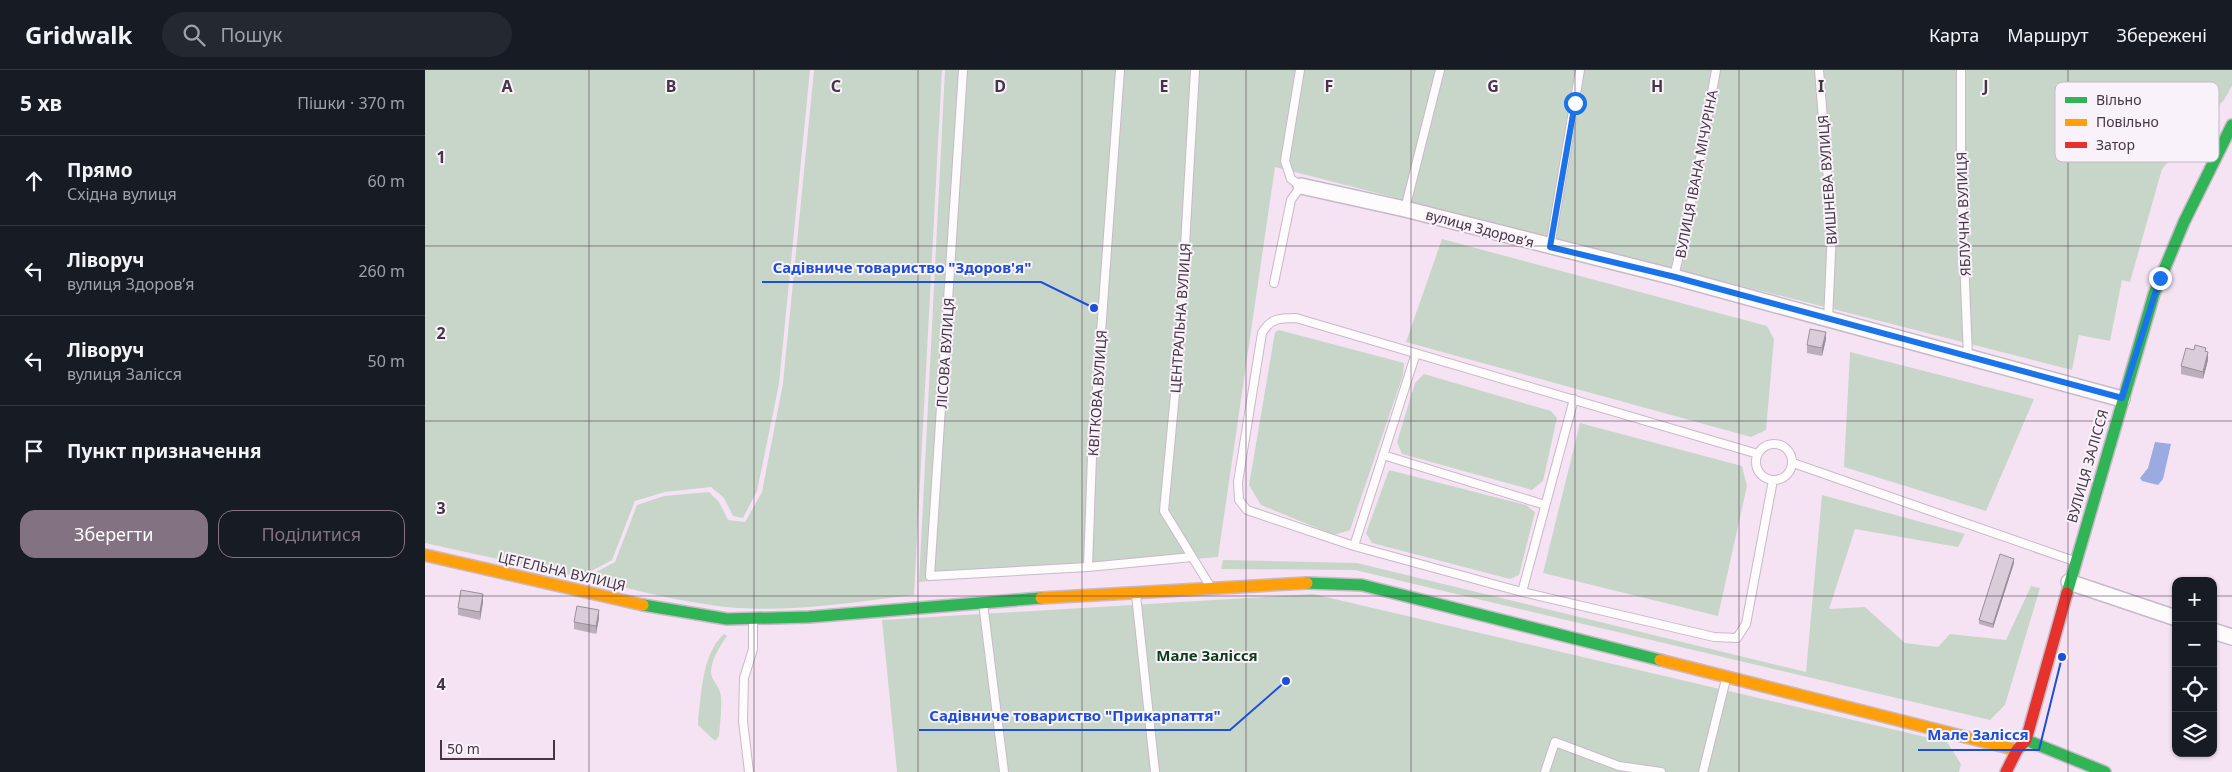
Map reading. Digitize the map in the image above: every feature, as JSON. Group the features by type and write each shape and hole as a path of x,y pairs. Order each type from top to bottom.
{"street":[{"name":"ВУЛИЦЯ ЗАЛІССЯ","path":"2219,151 2232,125"},
{"name":"ВУЛИЦЯ ЗАЛІССЯ","path":"2026,740 2122,398 2160,278 2183,222 2213,162"},
{"name":"вулиця Здоровʼя","path":"1301,186 1405,208 1550,247 1675,277 1828,320 2122,398"},
{"name":"ЦЕГЕЛЬНА ВУЛИЦЯ","path":"425,556 693,615 753,619 809,617 983,601 1211,587 1317,582 1361,585 2017,750"},
{"path":"2069,582 2172,617"},
{"path":"2217,631 2232,637"},
{"path":"2006,772 2017,750 2026,740 2105,772"}],"lane":[{"name":"ЛІСОВА ВУЛИЦЯ","path":"963,70 930,576 1088,567"},
{"name":"КВІТКОВА ВУЛИЦЯ","path":"1088,567 1093,446 1119,70"},
{"name":"ЦЕНТРАЛЬНА ВУЛИЦЯ","path":"1195,70 1179,351 1163,511 1211,587"},
{"path":"1274,283 1291,200 1301,186 1291,178 1285,161 1300,70"},
{"path":"1405,208 1440,70"},
{"path":"1550,247 1580,70"},
{"name":"ВУЛИЦЯ ІВАНА МІЧУРІНА","path":"1675,277 1696,181 1716,70"},
{"name":"ВИШНЕВА ВУЛИЦЯ","path":"1819,70 1832,229 1828,320"},
{"name":"ЯБЛУЧНА ВУЛИЦЯ","path":"1961,70 1961,183 1968,357"},
{"path":"1758,454 1296,318 1278,318 1268,323 1262,333 1238,482 1239,500 1247,510 1264,517 1354,546 1522,592 1714,637 1737,638 1747,624 1773,480"},
{"path":"1354,546 1416,353"},
{"path":"1522,592 1574,399"},
{"path":"1771,444 1779,444 1786,448 1791,455 1793,463 1786,476 1773,480 1765,477 1759,471 1756,463 1758,454 1763,448 1771,444"},
{"path":"1383,456 1545,505"},
{"path":"1793,463 2075,562"},
{"path":"1088,567 1191,557"},
{"path":"1135,593 1155,772"},
{"path":"983,601 1004,772"},
{"path":"749,772 743,721 743,695 744,678 753,649 753,619"},
{"path":"1703,772 1727,677"},
{"path":"1545,772 1555,742 1619,766 1661,772"}],"green space":[{"path":"425,70 810,70 779,384 757,491 743,518 733,516 724,498 711,487 665,492 635,501 612,560 580,577 425,543"},
{"path":"814,70 942,70 914,595 836,605 757,609 689,602 585,578 615,562 637,505 664,496 709,492 719,502 728,520 745,522 762,492 783,383"},
{"path":"945,70 2232,70 2232,86 2219,106 2219,82 2055,82 2055,162 2168,162 2162,169 2130,282 2122,280 2110,341 2079,335 2072,370 1275,167 1218,557 919,582"},
{"path":"1442,239 1767,326 1774,339 1766,430 1751,437 1406,342"},
{"path":"1279,330 1404,363 1403,375 1350,530 1334,535 1261,505 1249,485 1275,332"},
{"path":"1850,352 2034,399 1986,511 1844,467"},
{"path":"1424,374 1551,411 1557,418 1543,481 1532,490 1402,454 1397,442 1415,383"},
{"path":"1580,423 1742,466 1747,486 1718,616 1543,573"},
{"path":"1389,470 1526,505 1535,512 1519,575 1510,579 1372,543 1366,533"},
{"path":"1822,495 1965,534 1958,547 1855,529 1829,609 1865,607 1905,643 1938,647 1950,634 2006,640 2031,586 2040,588 2005,705 1990,720 1355,570 1221,569 1223,560 1357,563 1806,672"},
{"path":"1313,594 1947,742 1961,764 1959,772 897,772 882,620"},
{"path":"724,634 727,636 715,657 711,669 713,679 720,691 721,702 719,736 715,741 698,725 698,719 707,662 717,642"}],"water":[{"path":"2155,442 2171,444 2163,479 2158,485 2142,481 2140,478 2148,468"}],"building":[{"path":"1810,329 1826,332 1822,348 1807,345"},
{"path":"2195,345 2206,348 2205,351 2208,352 2203,372 2181,366 2186,348 2194,350"},
{"path":"2000,554 2014,559 1993,624 1979,620"},
{"path":"461,590 483,594 480,612 458,608"},
{"path":"577,606 599,610 596,626 574,622"}],"traffic: fast":[{"path":"2219,151 2232,125"},
{"path":"2067,593 2154,294 2184,222 2214,162"},
{"path":"1307,583 1362,585 1660,660"},
{"path":"643,605 727,619 809,617 1041,598"},
{"path":"2026,740 2105,772"}],"traffic: slow":[{"path":"425,555 643,605"},
{"path":"1041,598 1307,583"},
{"path":"1660,660 2017,750"}],"traffic: jam":[{"path":"2006,772 2017,750 2026,740 2067,593"}],"place":[{"name":"Садівниче товариство \"Здоров'я\"","path":"1094,308"},
{"name":"Мале Залісся","path":"2062,657"},
{"name":"Садівниче товариство \"Прикарпаття\"","path":"1286,681"}],"district":[{"name":"Мале Залісся","path":"1207,655"}],"route":[{"path":"1575,103 1550,247 1675,277 1828,320 2122,398 2160,278"}]}
